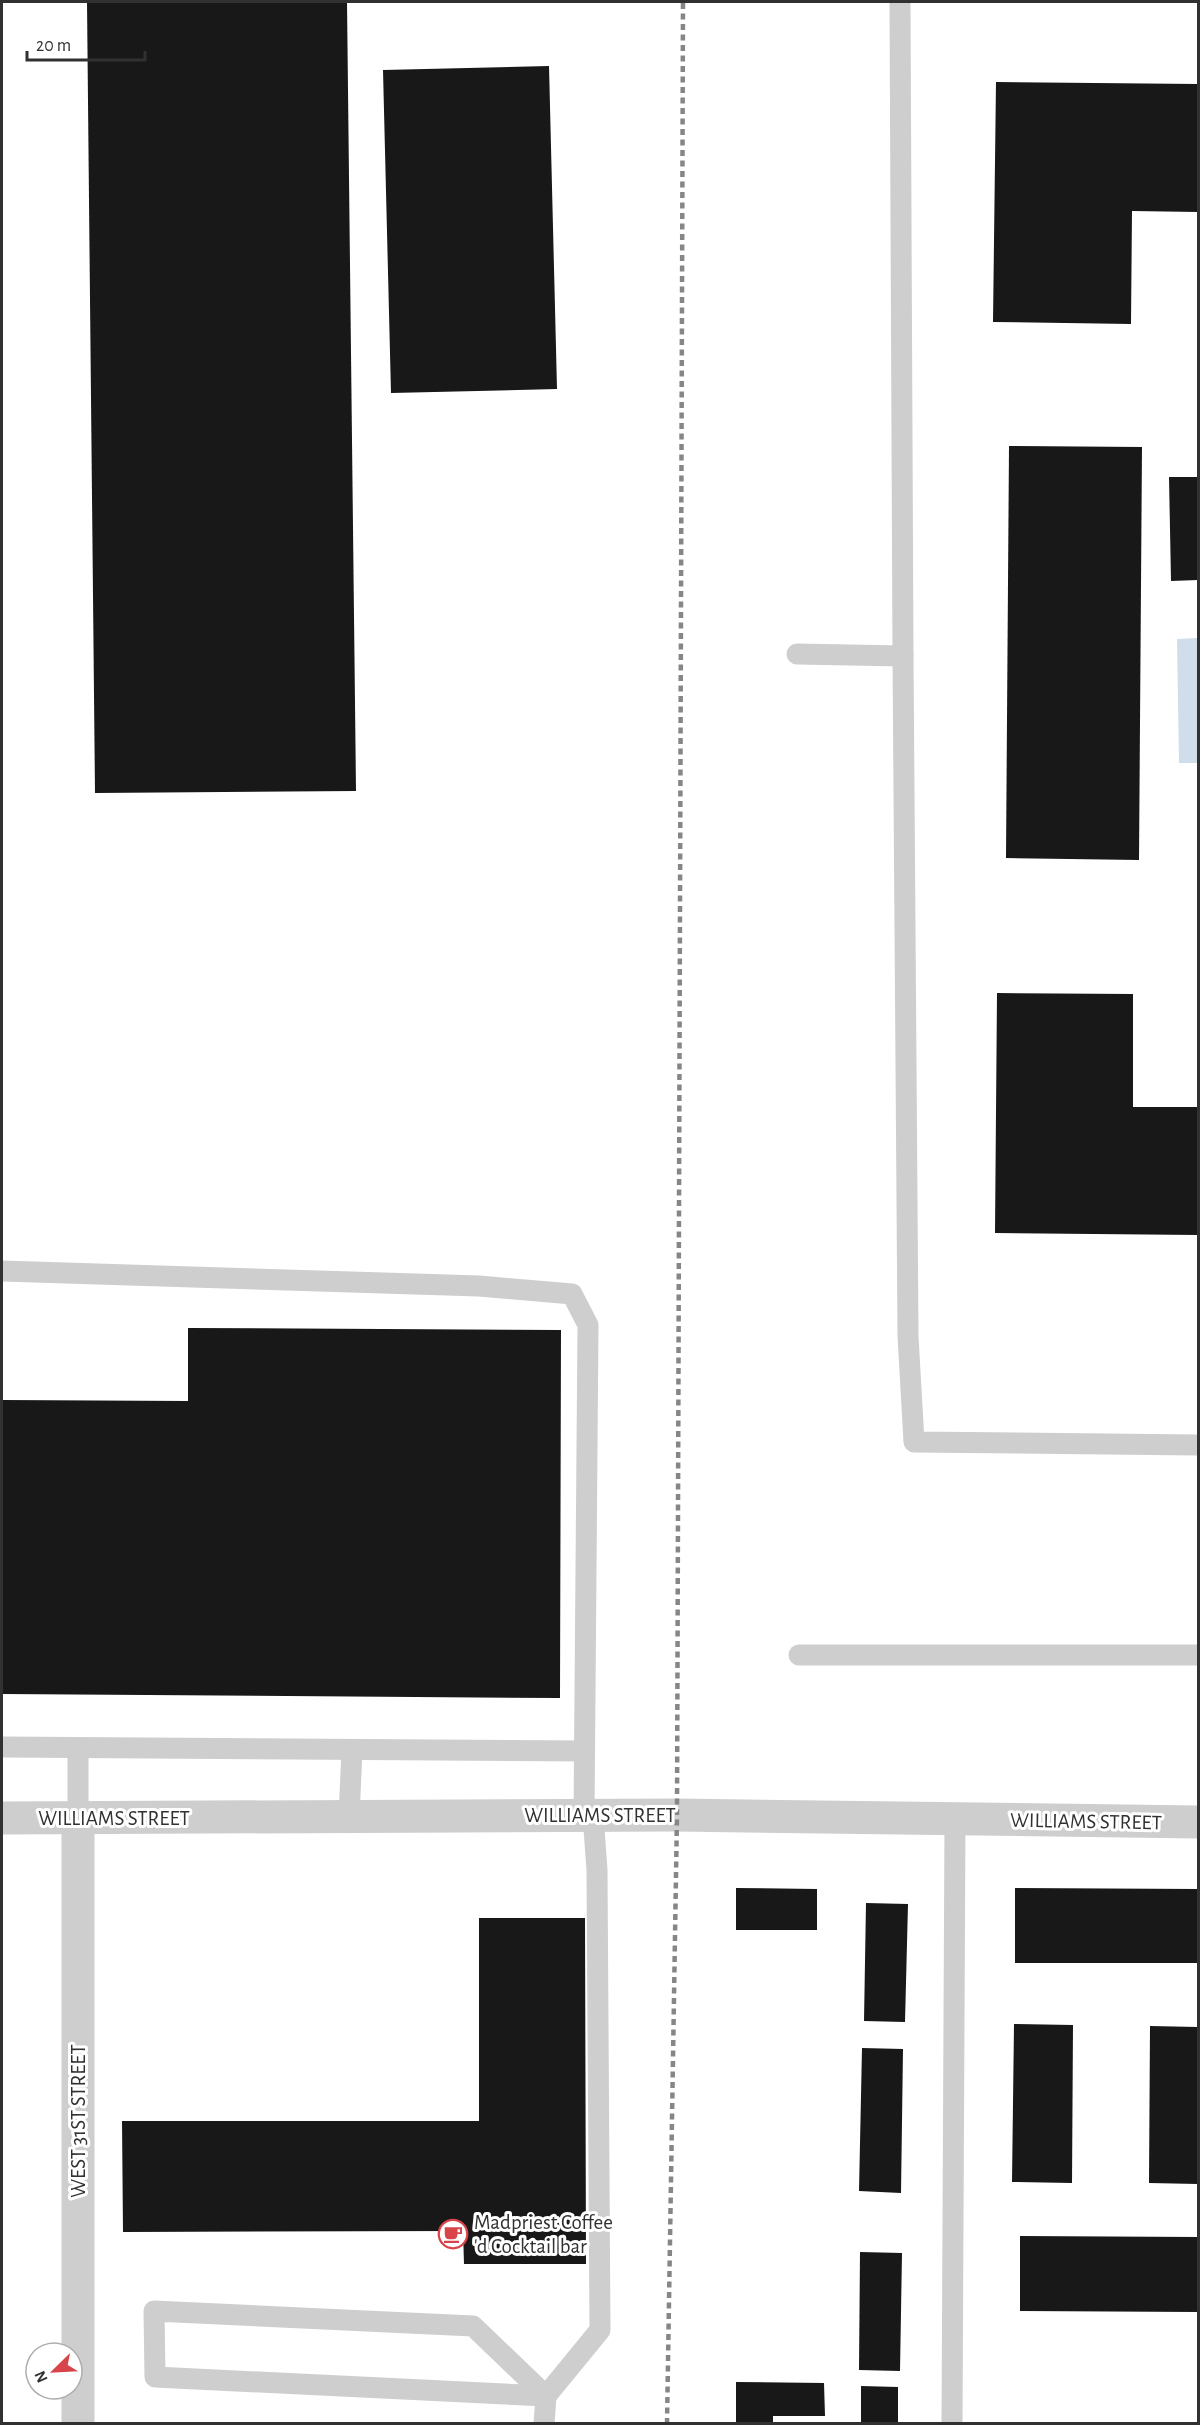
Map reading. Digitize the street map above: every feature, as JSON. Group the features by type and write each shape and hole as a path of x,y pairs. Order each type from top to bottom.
{"street":[{"name":"WILLIAMS STREET","path":"2,1818 588,1815 1198,1822"},
{"name":"WEST 31ST STREET","path":"78,1818 78,2424"}],"lane":[{"path":"900,2 908,1336 914,1442 1198,1445"},
{"path":"797,654 903,656"},
{"path":"2,1271 479,1287 572,1294 588,1325 584,1751 588,1815 597,1870 600,2330 546,2396 544,2424"},
{"path":"799,1655 1198,1655"},
{"path":"2,1748 584,1751"},
{"path":"78,1748 78,1818"},
{"path":"348,1817 352,1750"},
{"path":"952,2424 955,1819"},
{"path":"154,2311 473,2326 546,2396 155,2376 154,2311"}],"water":[{"path":"1198,638 1198,763 1179,763 1177,639"}],"building":[{"path":"87,2 347,2 356,791 95,793"},
{"path":"549,66 557,389 391,393 383,70"},
{"path":"996,82 1198,84 1198,212 1132,211 1131,324 993,322"},
{"path":"1009,446 1142,447 1139,860 1006,858"},
{"path":"1169,477 1198,477 1198,580 1171,581"},
{"path":"997,993 1133,994 1133,1107 1198,1107 1198,1235 995,1233"},
{"path":"188,1328 561,1330 560,1698 2,1694 2,1400 188,1401"},
{"path":"736,1888 817,1889 817,1930 736,1930"},
{"path":"1015,1888 1198,1889 1198,1963 1015,1963"},
{"path":"866,1903 908,1904 905,2022 864,2021"},
{"path":"479,1918 585,1918 586,2264 464,2264 463,2231 123,2232 122,2121 479,2121"},
{"path":"1014,2024 1073,2025 1072,2183 1012,2182"},
{"path":"1150,2026 1198,2027 1198,2184 1149,2183"},
{"path":"862,2048 903,2049 901,2193 859,2191"},
{"path":"1020,2236 1198,2237 1198,2312 1020,2311"},
{"path":"860,2252 902,2253 900,2371 859,2370"},
{"path":"736,2382 824,2383 825,2416 773,2416 773,2424 736,2424"},
{"path":"861,2386 898,2387 898,2424 861,2424"}],"railway":[{"path":"667,2424 677,1815 683,2"}],"place":[{"name":"Madpriest Coffee 'd Cocktail bar","path":"453,2234"}]}
